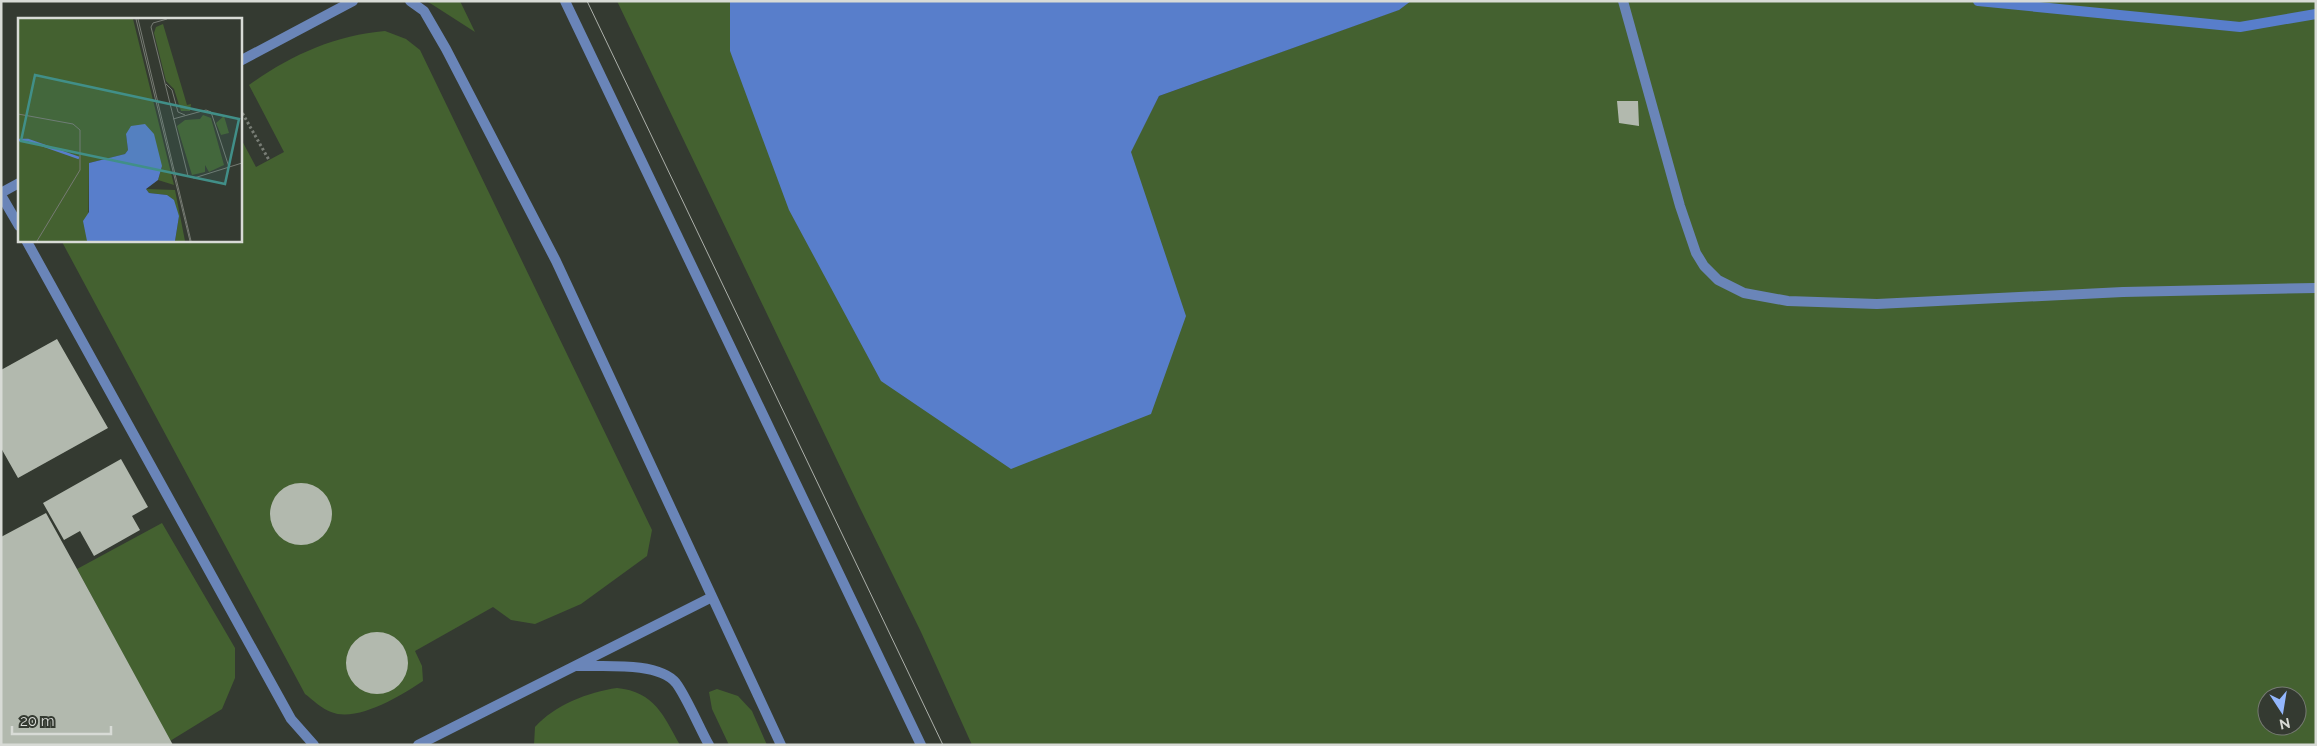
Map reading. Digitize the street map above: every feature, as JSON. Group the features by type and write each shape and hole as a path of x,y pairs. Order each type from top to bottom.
{"street":[{"path":"241,60 353,1"},
{"path":"410,1 424,11 446,49 556,261 781,745"},
{"path":"565,1 920,745"},
{"path":"1623,1 1680,206 1696,253 1704,266 1718,280 1744,293 1788,301 1877,304 2123,292 2316,288"},
{"path":"18,184 1,194 18,224"},
{"path":"27,241 291,719 314,745"},
{"path":"418,745 712,597"},
{"path":"574,666 638,668 661,672 676,683 709,745"}],"path":[{"path":"241,111 269,160"}],"green space":[{"path":"426,1 460,1 475,32 433,5"},
{"path":"617,1 730,1 730,51 1185,316 1130,152 1159,96 1398,10 1411,1 2316,1 2316,745 972,745 921,632"},
{"path":"385,31 406,39 420,50 652,530 647,556 581,604 535,624 511,620 493,607 415,651 422,666 423,681 379,706 353,714 342,714 324,709 305,694 62,241 241,241 241,139 256,167 284,152 249,85 296,56 331,42 366,33"},
{"path":"162,523 235,648 235,678 222,709 170,741 77,569"},
{"path":"617,688 630,690 649,700 663,715 680,745 534,745 535,727 552,712 584,696"},
{"path":"717,689 738,696 752,711 767,745 729,745 712,709 709,692"}],"water":[{"path":"730,1 1411,1 1399,10 1159,96 1131,152 1186,316 1151,414 1011,469 881,381 789,210 730,51"}],"building":[{"path":"1617,101 1638,101 1639,126 1619,123"},
{"path":"57,339 108,428 18,478 1,448 1,370"},
{"path":"121,459 148,507 132,516 140,530 94,556 80,531 64,540 43,503"},
{"path":"295,483 307,483 323,492 330,502 332,514 330,526 323,536 307,545 295,545 284,540 275,531 270,520 270,508 275,497 284,488"},
{"path":"46,513 173,745 1,745 1,537"},
{"path":"371,632 383,632 399,641 406,651 408,663 406,675 399,685 383,694 371,694 360,689 351,680 346,669 346,657 351,646 360,637"}],"waterway":[{"path":"1978,1 2240,27 2316,14"}],"tram line":[{"path":"587,1 943,745"}]}
